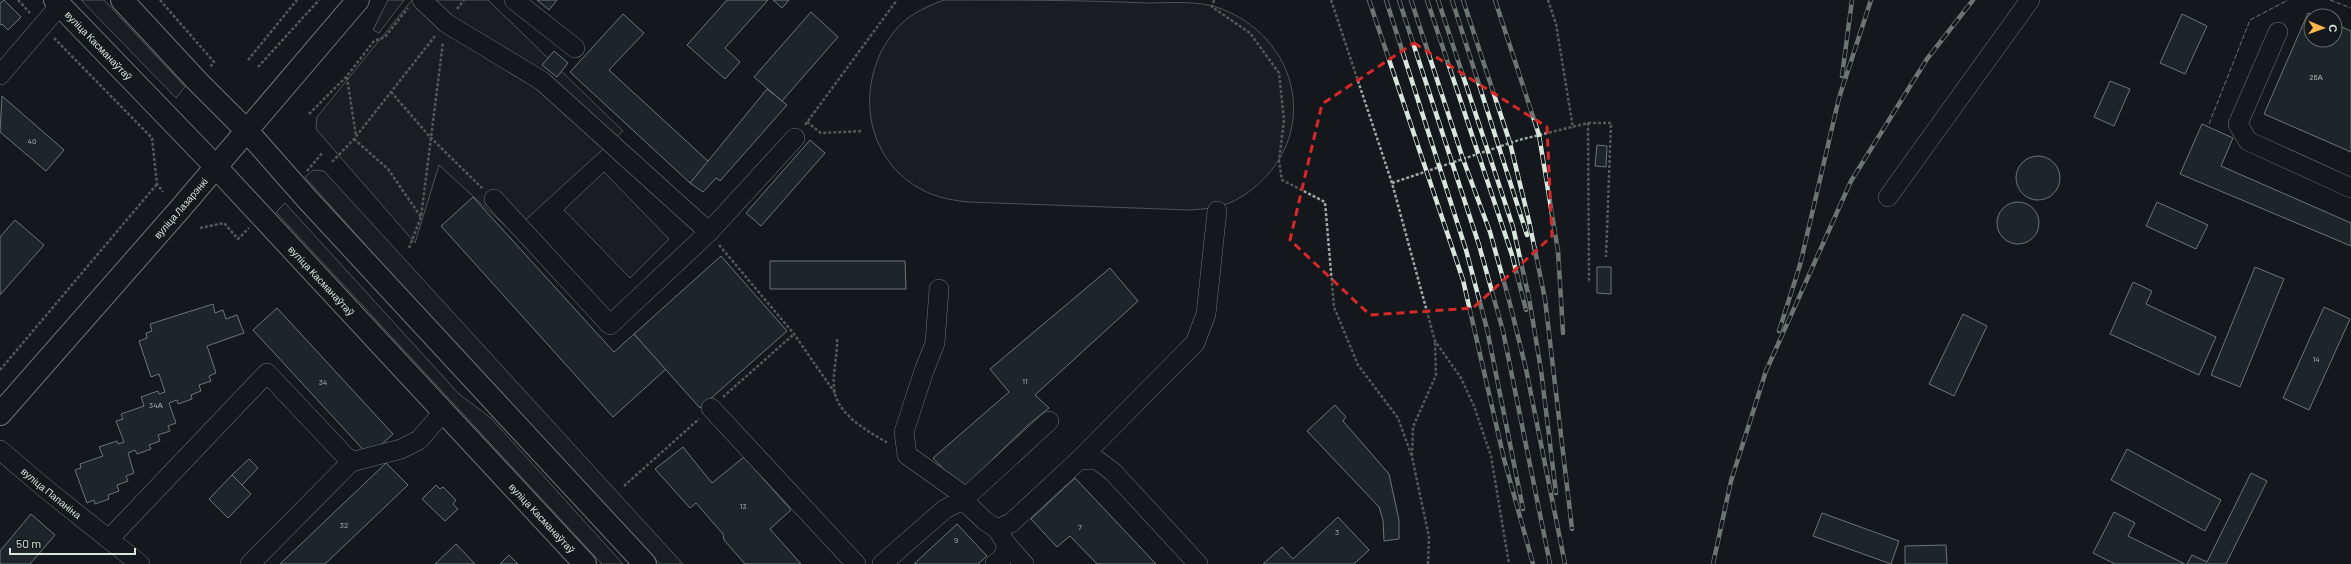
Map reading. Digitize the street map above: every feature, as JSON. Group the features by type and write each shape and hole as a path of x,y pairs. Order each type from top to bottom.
{"main road":[{"path":"122,0 198,82 247,131 306,198 645,564"},
{"name":"вуліца Лазарэнкі","path":"0,414 216,167 358,0"},
{"name":"вуліца Касманаўтаў","path":"57,3 216,167 585,564"}],"street":[{"path":"514,0 575,48"},
{"path":"1888,197 2030,0"},
{"path":"0,75 42,27 57,3"},
{"path":"416,3 542,82 709,232"},
{"path":"2278,32 2238,124 2248,141 2351,188"},
{"path":"494,200 610,325 709,232 795,138"},
{"path":"997,529 1011,523 1079,460 1195,343 1206,314 1217,211"},
{"path":"939,289 935,343 904,432 907,455 964,498 984,521 997,529 1007,546 1024,564"},
{"path":"109,539 267,373 351,462"},
{"path":"711,408 856,564"},
{"path":"250,564 351,462 401,449 420,440 444,411"},
{"path":"882,564 945,509 964,498 1049,421"},
{"name":"вуліца Папаніна","path":"0,450 47,490 140,564"},
{"path":"1079,460 1097,460 1113,472 1198,564"},
{"path":"995,564 1003,557 1007,546"}],"path":[{"path":"18,0 42,27 152,138 157,184 163,192"},
{"path":"160,0 214,62"},
{"path":"248,60 297,0"},
{"path":"258,67 319,0"},
{"path":"332,162 354,139 464,0"},
{"path":"795,138 897,0"},
{"path":"1214,0 1212,7 1250,33 1279,73 1284,120 1279,161 1282,180 1325,202 1334,307 1358,365 1398,418 1412,456 1429,537 1428,564"},
{"path":"1332,0 1392,183 1435,341 1436,374 1413,427 1412,456"},
{"path":"1548,0 1556,24 1573,128"},
{"path":"309,114 347,76 374,41 385,37 416,3"},
{"path":"410,248 421,217 446,23"},
{"path":"347,76 356,136"},
{"path":"391,92 431,138 494,200"},
{"path":"807,122 821,133 863,131"},
{"path":"1392,183 1519,140 1573,128 1588,123 1612,123 1606,257"},
{"path":"1588,123 1589,283"},
{"path":"354,139 388,169 421,217"},
{"path":"307,171 323,152"},
{"path":"0,370 157,184"},
{"path":"200,228 224,223 238,239 250,227"},
{"path":"709,232 794,334 849,416 867,431 907,455"},
{"path":"835,393 837,339"},
{"path":"1435,341 1461,378 1474,406 1488,448 1509,564"}],"highlighted area":[{"path":"1414,43 1547,127 1552,236 1473,308 1370,315 1290,240 1322,104"}],"shaded area":[{"path":"81,0 104,0 185,87 176,98"},
{"path":"388,0 404,0 379,33 373,30"},
{"path":"412,0 488,0 623,131 512,232 439,165 415,243 316,129 317,117"},
{"path":"944,0 1195,3 1222,9 1250,25 1272,46 1286,71 1293,97 1292,125 1283,152 1266,176 1241,197 1223,205 1203,209 1189,210 968,202 930,194 919,188 899,173 884,155 875,134 870,111 870,88 876,66 885,44 900,25 920,10"},
{"path":"313,170 324,171 683,564 660,564 402,286 305,177"},
{"path":"604,172 669,239 630,278 564,210"},
{"path":"285,203 459,394 491,418 623,564 602,564 276,212"}],"building":[{"path":"4,0 21,17 8,30 2,24 0,25 0,3"},
{"path":"537,0 557,0 549,10"},
{"path":"727,0 768,0 725,48 740,62 725,79 687,45"},
{"path":"773,0 789,0 782,8"},
{"path":"811,12 838,37 782,101 754,77"},
{"path":"623,14 644,33 609,70 709,162 690,183 570,72"},
{"path":"2182,14 2207,26 2185,74 2160,63"},
{"path":"2303,24 2303,48 2343,48 2343,28 2351,31 2351,152 2264,114"},
{"path":"554,51 568,63 557,77 542,65"},
{"path":"2110,81 2130,89 2114,126 2094,117"},
{"path":"767,89 787,105 720,181 716,178 703,192 690,183"},
{"path":"2,96 64,150 46,171 0,132"},
{"path":"2202,124 2233,138 2221,166 2351,223 2351,246 2180,174"},
{"path":"810,140 825,153 761,226 746,213"},
{"path":"1597,145 1607,146 1606,167 1595,166"},
{"path":"2038,156 2050,160 2056,166 2060,178 2056,190 2050,196 2038,200 2026,196 2020,190 2016,178 2020,166 2026,160"},
{"path":"473,197 614,352 634,334 666,369 613,417 441,226"},
{"path":"2014,202 2022,202 2030,205 2036,211 2039,223 2036,235 2030,241 2022,244 2014,244 2006,241 2000,235 1997,227 1997,219 2000,211 2006,205"},
{"path":"2157,202 2208,225 2196,249 2146,226"},
{"path":"15,220 44,245 0,295 0,237"},
{"path":"721,256 787,331 700,408 634,334"},
{"path":"770,261 905,261 906,289 770,289"},
{"path":"1597,267 1611,267 1611,294 1597,293"},
{"path":"2255,267 2284,279 2240,387 2211,375"},
{"path":"1110,268 1138,301 1035,395 1049,408 1028,425 962,489 933,458 1009,392 990,369"},
{"path":"2133,282 2152,291 2146,304 2216,337 2199,375 2110,334"},
{"path":"213,304 215,313 223,310 226,319 237,315 244,333 207,346 216,373 209,376 211,381 199,385 201,391 191,395 192,399 178,404 177,400 169,403 176,423 168,426 170,431 158,435 160,441 149,445 151,449 137,454 135,450 128,453 134,473 126,476 128,481 117,485 119,491 108,495 109,499 95,504 94,500 87,503 75,470 81,468 80,464 103,456 99,447 117,441 118,444 124,442 116,421 123,419 121,414 144,406 141,397 158,391 159,394 165,392 159,374 151,377 139,341 147,338 146,333 152,331 150,324"},
{"path":"2324,307 2350,319 2309,410 2283,398"},
{"path":"277,308 393,434 369,456 253,330"},
{"path":"1963,314 1987,326 1954,396 1929,384"},
{"path":"1335,405 1346,417 1343,421 1389,474 1399,520 1399,539 1384,541 1383,520 1379,507 1307,431"},
{"path":"683,447 712,483 744,457 791,510 770,529 801,564 745,564 724,540 723,534 696,503 690,508 655,469"},
{"path":"2127,449 2221,500 2205,531 2111,480"},
{"path":"249,459 258,468 242,485 232,475"},
{"path":"386,463 408,485 325,564 280,564"},
{"path":"2251,473 2267,481 2226,564 2187,564 2192,555 2207,562"},
{"path":"232,475 251,494 228,518 209,499"},
{"path":"1075,478 1156,564 1097,564 1070,536 1057,547 1031,519"},
{"path":"436,485 440,489 443,487 456,500 453,504 458,509 445,521 422,499"},
{"path":"2114,512 2135,523 2128,536 2185,564 2115,564 2093,553"},
{"path":"1822,513 1899,541 1891,564 1813,536"},
{"path":"31,514 55,535 30,564 0,564 0,551"},
{"path":"1338,517 1369,550 1354,564 1263,564 1282,547 1293,559"},
{"path":"957,524 987,556 978,564 914,564"},
{"path":"456,544 475,564 435,564"},
{"path":"1946,545 1947,564 1905,564 1905,546"},
{"path":"509,555 518,564 500,564"}],"railway":[{"path":"1369,0 1463,280 1504,459 1533,564"},
{"path":"1386,0 1466,250 1487,329 1523,509"},
{"path":"1399,0 1479,245 1503,331 1550,564"},
{"path":"1411,0 1463,159 1490,232 1509,300 1526,369 1565,564"},
{"path":"1427,0 1512,255 1526,310"},
{"path":"1438,0 1513,227 1529,298 1541,370 1556,493"},
{"path":"1452,0 1527,235"},
{"path":"1463,0 1510,143 1529,221 1545,299 1572,529"},
{"path":"1495,0 1539,135 1558,251 1563,333"},
{"path":"1842,76 1852,0"},
{"path":"1779,331 1800,265 1839,98 1871,0"},
{"path":"1713,564 1731,481 1766,371 1851,181 1927,59 1973,0"}],"fence":[{"path":"2209,124 2250,20 2288,0"},
{"path":"2330,0 2351,8"}]}
